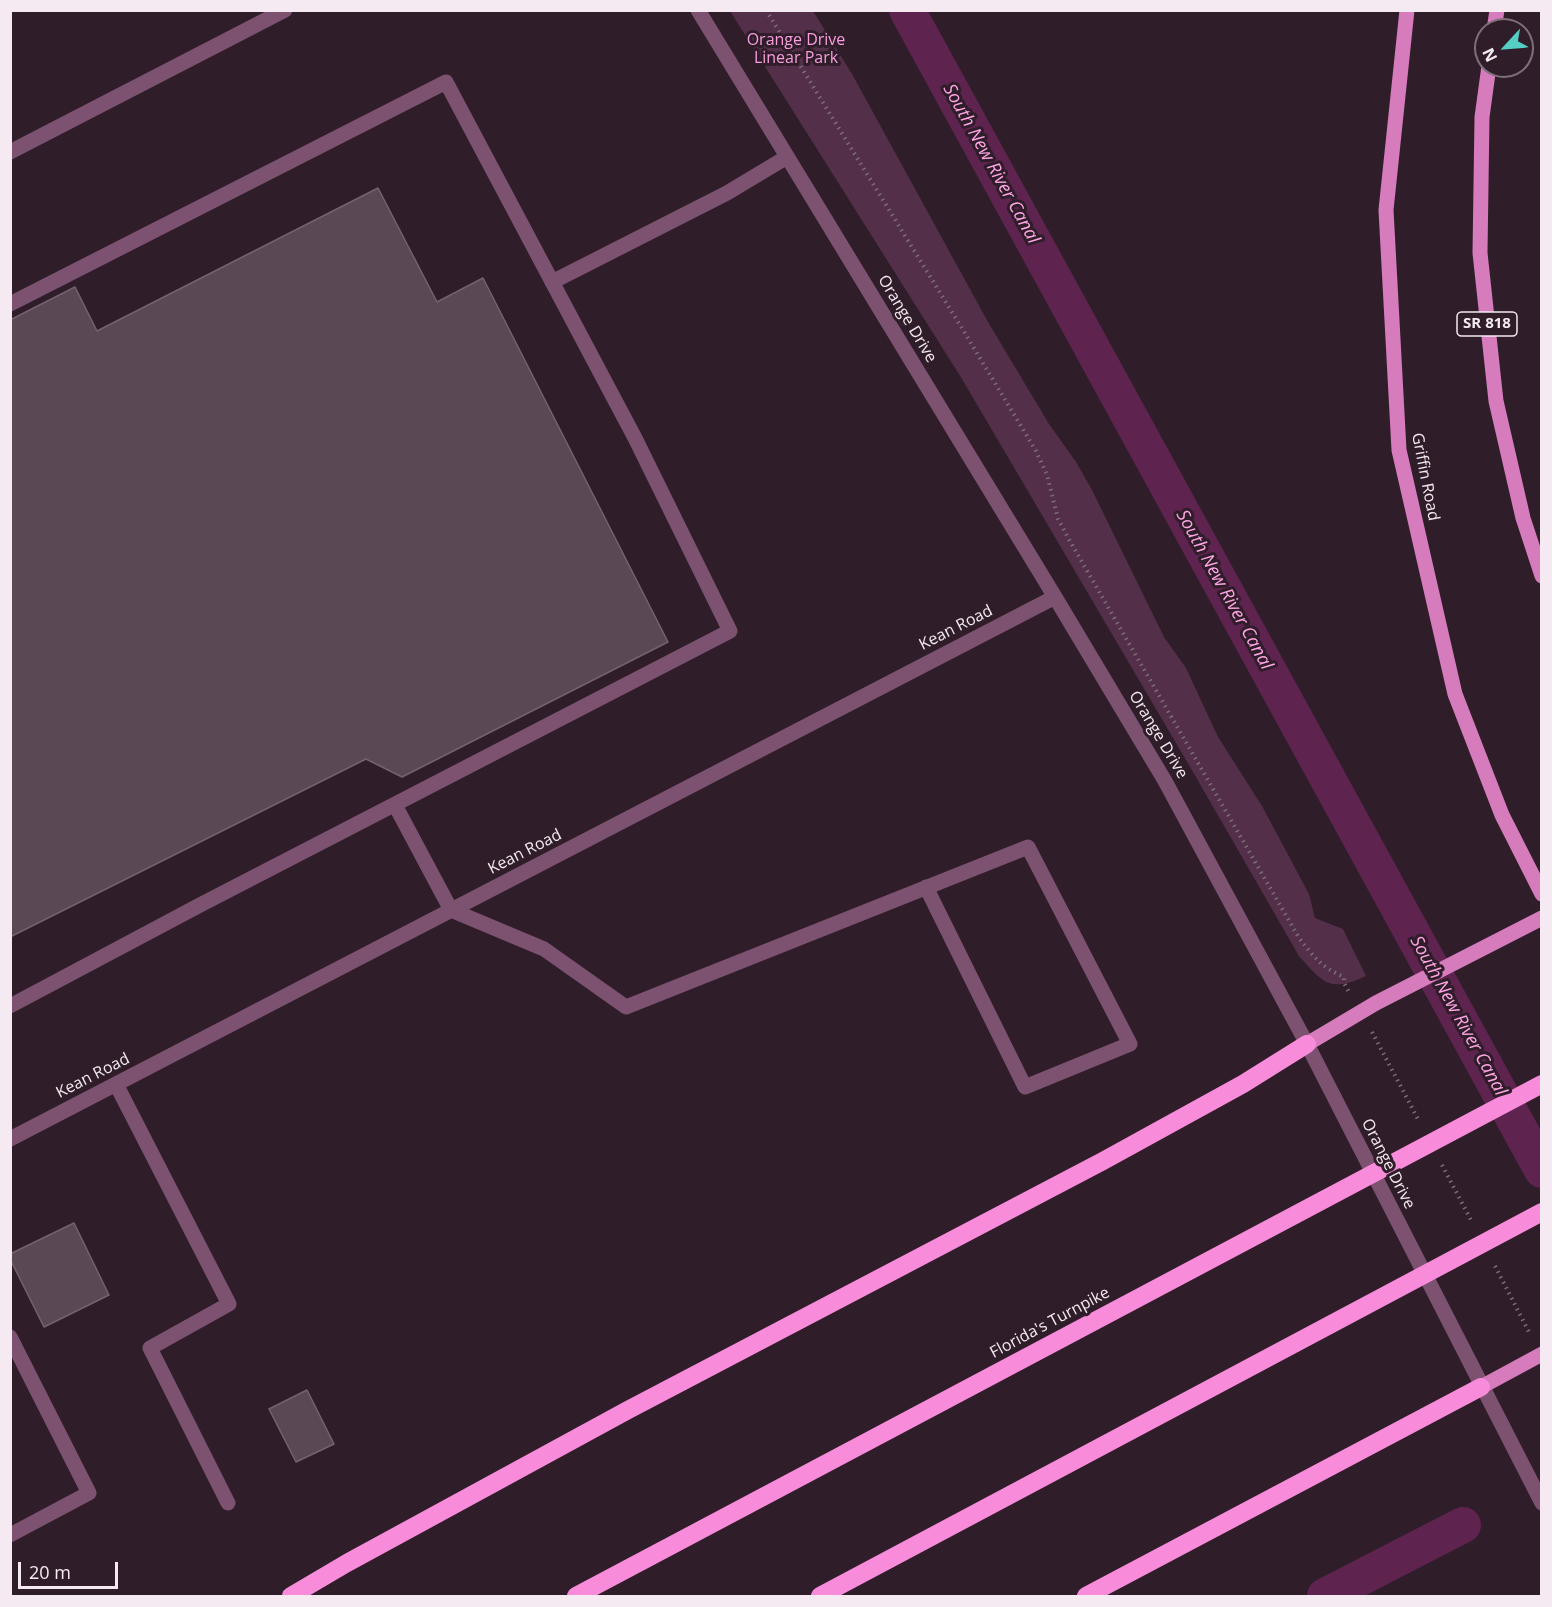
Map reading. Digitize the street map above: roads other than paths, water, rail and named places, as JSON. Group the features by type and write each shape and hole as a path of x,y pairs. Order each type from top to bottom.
{"highway":[{"path":"291,1596 347,1563 628,1410 1103,1161 1243,1084 1307,1044"},
{"name":"Florida's Turnpike","path":"576,1596 1542,1084"},
{"path":"820,1596 1542,1212"},
{"path":"1086,1596 1481,1386"}],"main road":[{"name":"Griffin Road","path":"1407,10 1386,210 1399,450 1455,694 1502,815 1542,894"},
{"name":"SR 818","path":"1487,78 1482,117 1480,254 1496,401 1523,518 1542,576"},
{"path":"1307,1044 1376,1003 1542,918"},
{"path":"1481,1386 1542,1354"}],"street":[{"path":"10,152 285,10"},
{"name":"Orange Drive","path":"698,10 1165,781 1307,1044 1542,1503"},
{"path":"10,304 446,82 635,438 730,631 200,905 10,1006"},
{"path":"552,282 727,193 787,157"},
{"name":"Kean Road","path":"10,1139 1055,597"},
{"path":"395,805 451,910 544,950 626,1007 926,887 1028,847 1130,1044 1025,1088 926,887"},
{"path":"116,1084 229,1304 150,1348 228,1503"},
{"path":"10,1337 89,1493 10,1535"}],"waterway":[{"name":"South New River Canal","path":"907,10 1542,1170"},
{"path":"1325,1596 1463,1525"}],"park label":[{"name":"Orange Drive Linear Park","path":"796,49"}]}
